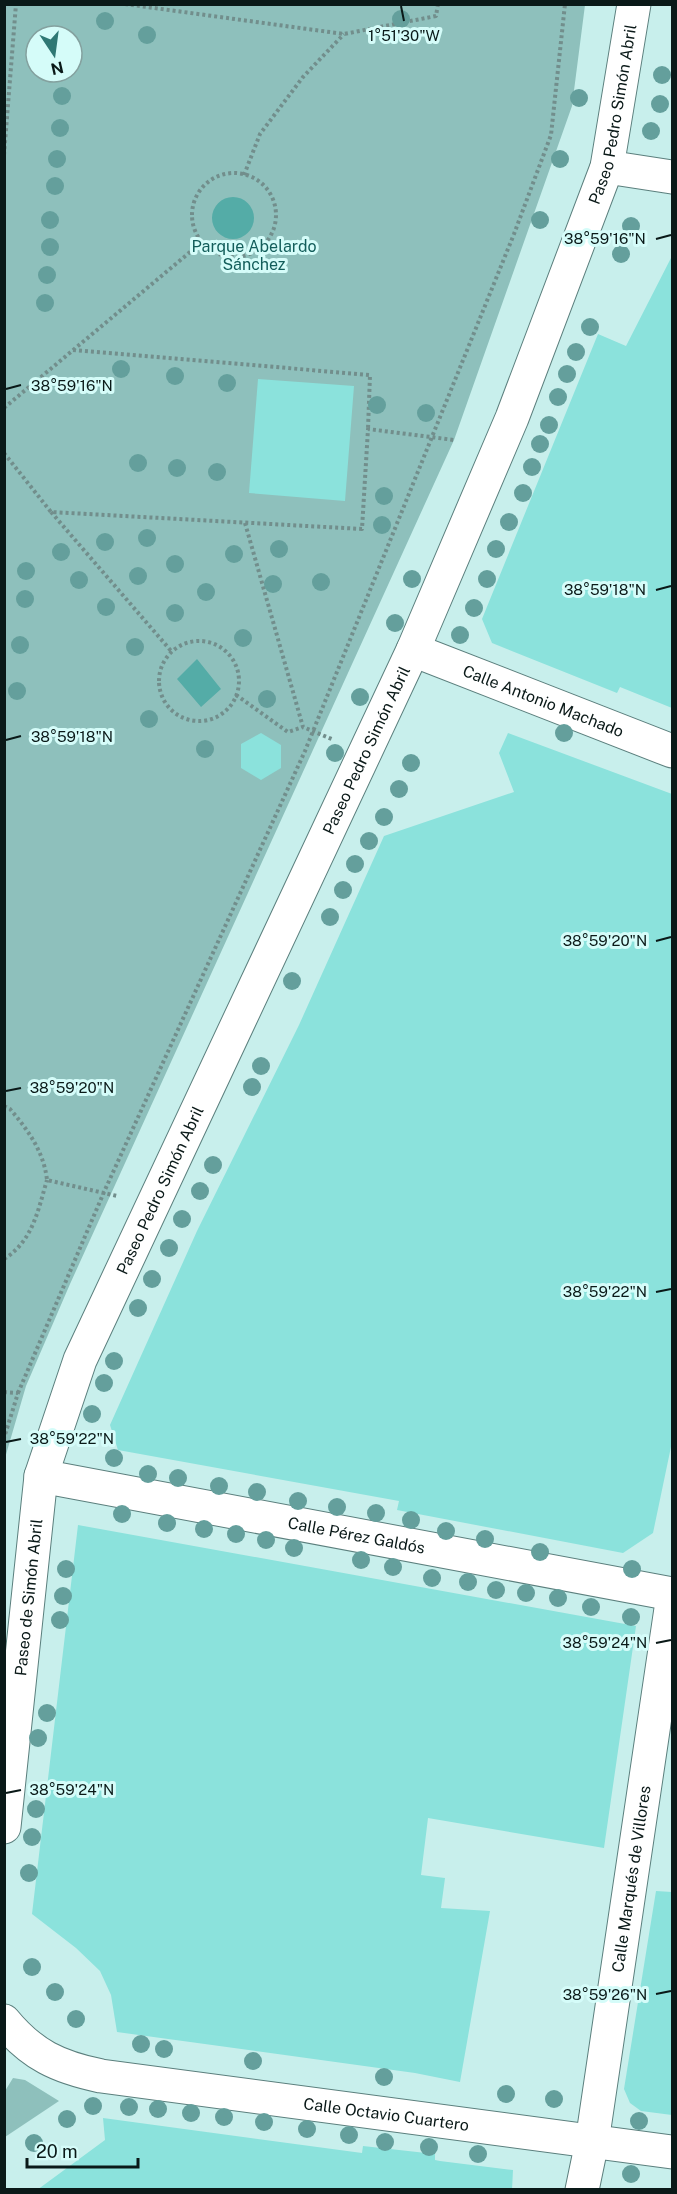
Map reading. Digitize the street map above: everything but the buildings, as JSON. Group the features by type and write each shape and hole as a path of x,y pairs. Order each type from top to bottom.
{"street":[{"name":"Paseo Pedro Simón Abril","path":"41,1476 80,1360 413,650 512,418 607,167 634,4"},
{"path":"607,167 672,177"},
{"name":"Calle Antonio Machado","path":"413,650 672,751"},
{"name":"Calle Pérez Galdós","path":"41,1476 672,1594"},
{"name":"Paseo de Simón Abril","path":"4,1827 11,1712 41,1476"},
{"name":"Calle Marqués de Villores","path":"582,2190 592,2142 672,1602"},
{"name":"Calle Octavio Cuartero","path":"4,2021 22,2043 55,2063 101,2076 672,2152"}],"path":[{"path":"4,155 16,4"},
{"path":"125,4 344,34 436,16 438,4"},
{"path":"4,1438 18,1393 104,1192 313,730 551,135 565,4"},
{"path":"244,175 260,134 303,77 344,34"},
{"path":"231,174 244,175 257,180 267,188 273,200 275,225 270,237 261,248 237,257 224,256 202,242 193,218 199,193 219,177 231,174"},
{"path":"4,408 202,242"},
{"path":"51,512 362,528 370,375 73,350"},
{"path":"368,429 454,440"},
{"path":"4,453 51,512 172,652"},
{"path":"245,523 303,727"},
{"path":"208,642 220,647 236,666 239,678 236,695 224,712 212,719 185,718 173,712 165,701 160,689 159,675 164,662 172,652 183,645 208,642"},
{"path":"236,695 288,732 303,727 313,730 363,758"},
{"path":"4,1106 22,1122 33,1138 46,1167 47,1180 37,1214 25,1241 4,1259"},
{"path":"47,1180 104,1192 150,1211"},
{"path":"4,1392 18,1393"}],"green space":[{"name":"Parque Abelardo Sánchez","path":"5,5 585,5 572,106 454,440 70,1284 26,1386 5,1458"},
{"path":"13,2078 25,2080 59,2101 5,2137 5,2091"}],"shaded area":[{"path":"233,197 241,198 248,203 253,210 253,226 248,233 241,238 233,239 225,238 218,233 213,226 212,218 213,210 218,203 225,198"},
{"path":"197,659 221,689 201,707 177,679"}]}
